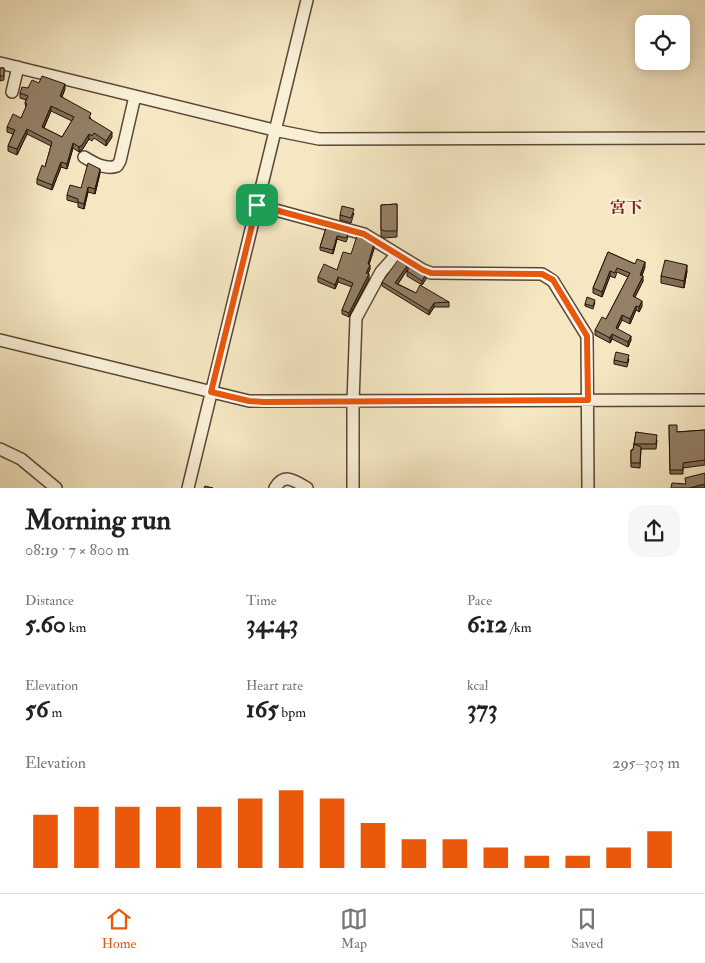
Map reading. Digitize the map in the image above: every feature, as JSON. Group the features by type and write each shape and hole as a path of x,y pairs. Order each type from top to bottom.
{"street":[{"path":"188,488 307,0"},
{"path":"0,63 274,130 319,139 705,138"},
{"path":"12,92 18,67"},
{"path":"84,157 99,166 117,166 120,161 135,96"},
{"path":"257,205 364,234 431,273 542,274 553,280 587,336 588,488"},
{"path":"353,488 353,402 356,318 381,272 397,254"},
{"path":"0,340 249,401 705,400"},
{"path":"0,449 21,459 56,488"},
{"path":"275,488 278,482 284,479 291,480 308,488"}],"building":[{"path":"0,68 4,68 4,76 0,76"},
{"path":"42,76 65,84 60,96 91,113 89,118 112,132 106,141 94,133 92,136 89,134 79,147 73,143 67,164 61,162 52,185 37,179 42,165 45,167 52,142 27,129 17,149 8,146 15,130 7,127 13,114 21,118 27,104 25,103 28,96 20,93 22,87 28,88 32,80 39,83","holes":["51,106 74,117 62,137 42,127"]},
{"path":"88,163 100,169 95,189 88,187 84,204 78,202 78,199 67,195 70,185 81,188"},
{"path":"397,204 397,231 384,231 381,229 381,205"},
{"path":"342,206 354,209 351,218 340,215"},
{"path":"326,228 348,234 346,238 337,236 333,250 320,247"},
{"path":"357,236 374,244 368,264 370,265 366,273 369,274 349,313 342,310 353,283 338,277 335,285 318,277 324,264 337,270 343,252 351,254"},
{"path":"608,252 635,264 637,259 645,262 640,275 643,276 633,296 642,301 639,307 636,306 630,319 622,315 616,328 631,336 628,342 612,334 610,338 595,330 602,317 606,319 630,273 617,268 615,273 610,271 602,292 593,288"},
{"path":"398,260 407,266 395,283 416,293 420,285 449,302 434,303 429,311 382,282"},
{"path":"665,260 687,265 684,281 661,276"},
{"path":"410,266 426,274 422,281 407,271"},
{"path":"587,297 595,300 593,306 585,304"},
{"path":"616,352 629,355 627,363 614,360"},
{"path":"669,425 677,425 677,432 705,430 705,460 683,463 683,470 670,470"},
{"path":"636,432 657,435 656,444 634,444"},
{"path":"634,444 641,447 640,463 631,463 631,450 633,450"},
{"path":"705,473 705,484 689,488 671,488 672,483 686,484 685,478"}],"district":[{"name":"宮下","path":"626,207"}],"route":[{"path":"257,205 364,234 431,273 542,274 548,276 553,280 587,336 588,400 264,402 249,401 211,392 257,205"}]}
